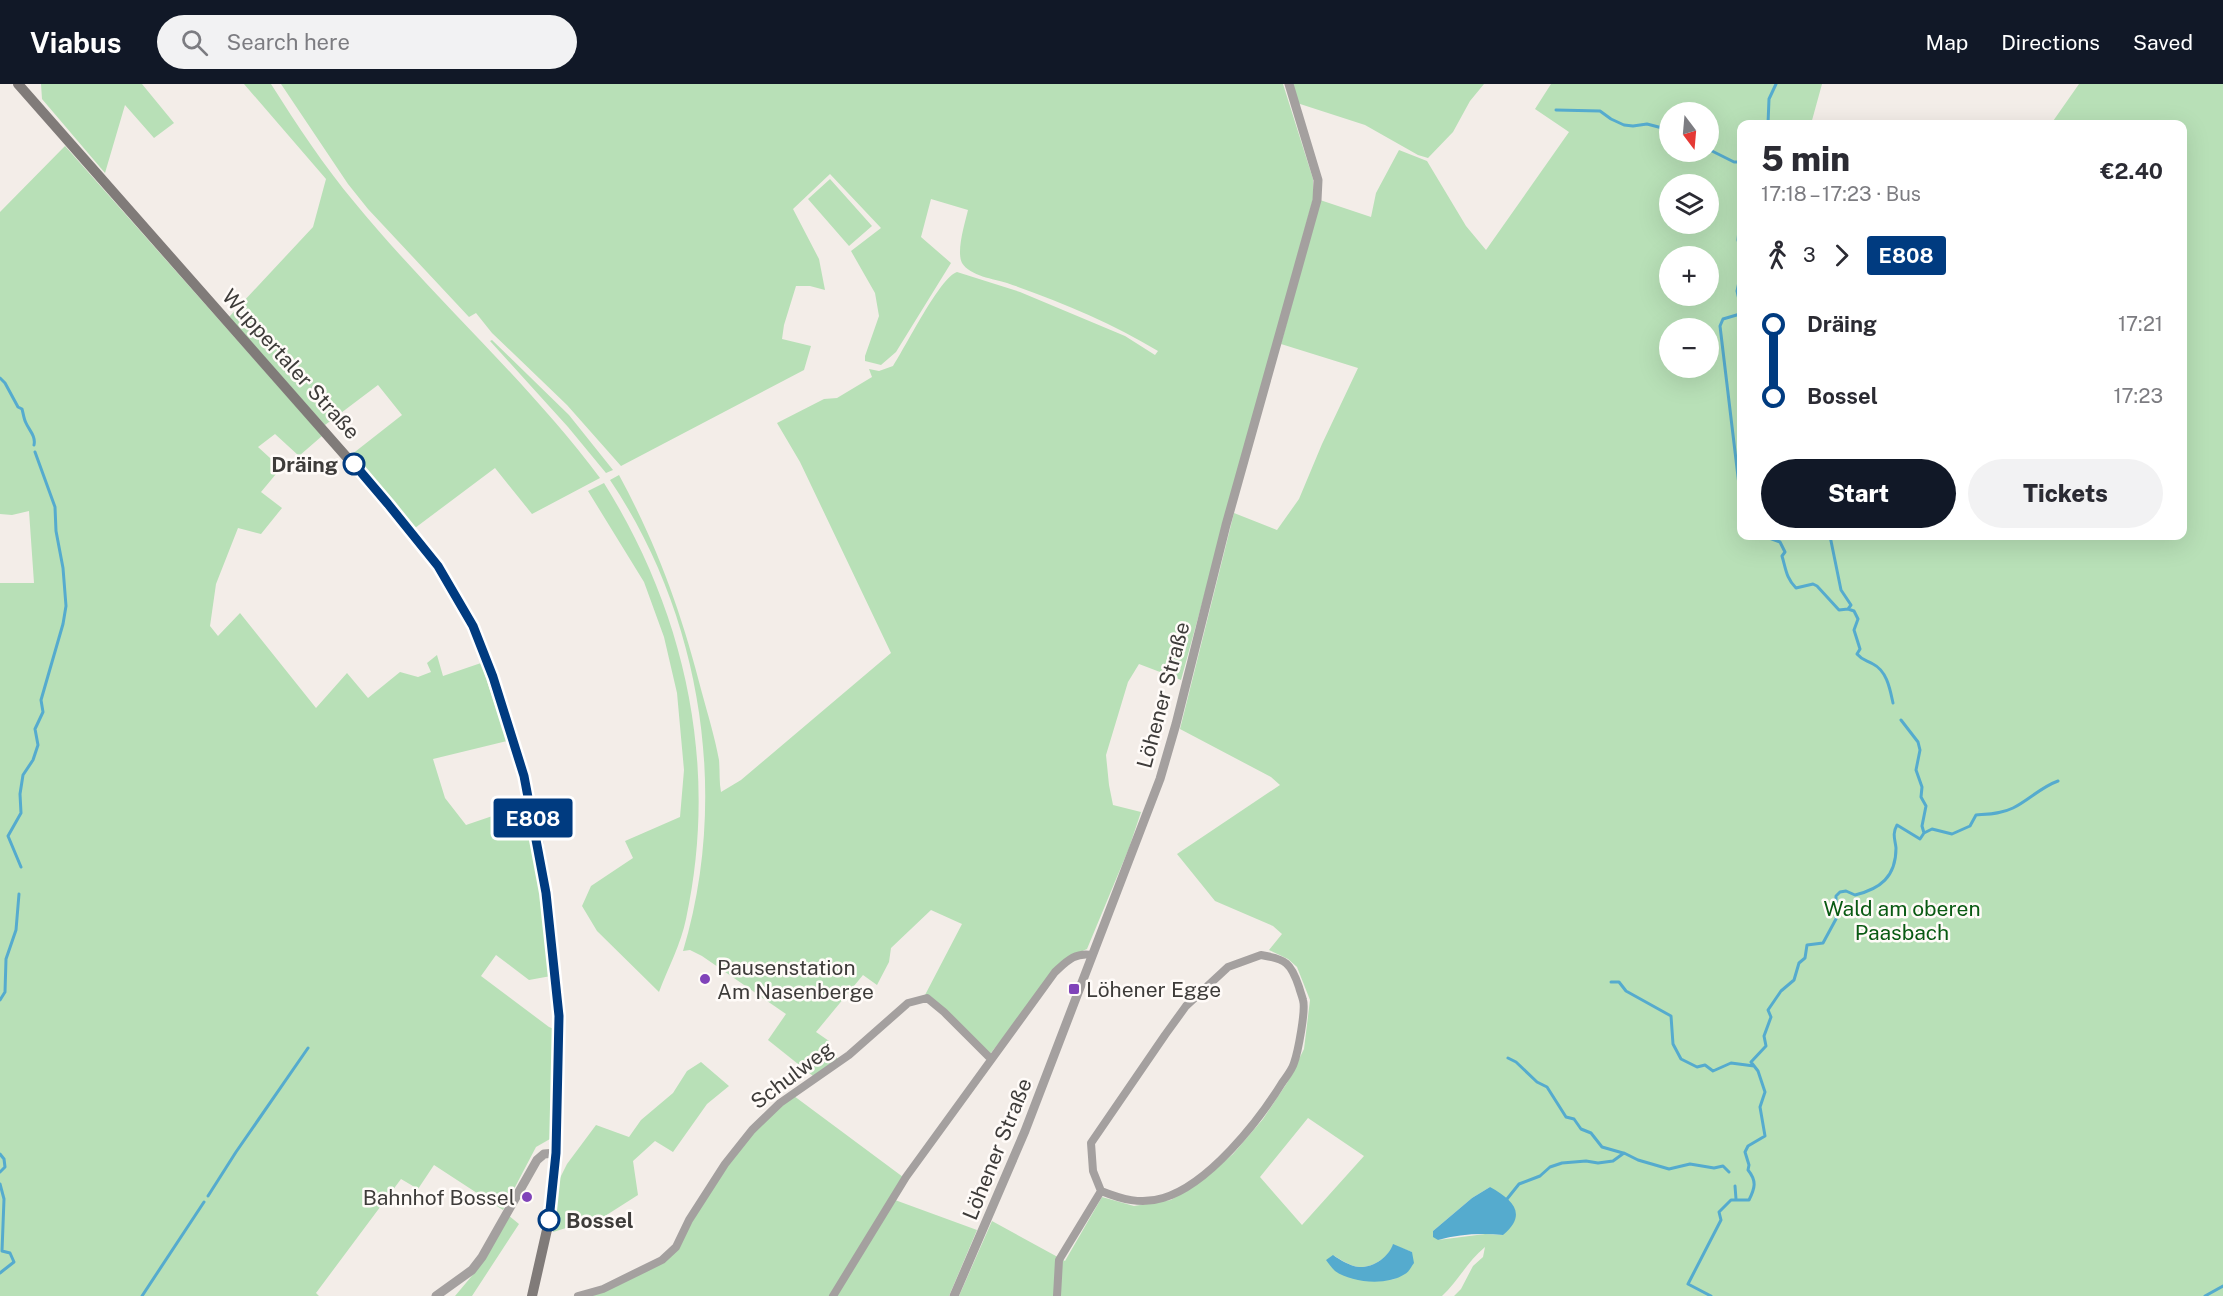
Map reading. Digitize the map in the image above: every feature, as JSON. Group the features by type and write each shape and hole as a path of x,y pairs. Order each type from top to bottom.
{"main road":[{"name":"Wuppertaler Straße","path":"18,84 388,504 438,566 473,626 493,677 524,776 541,861 559,1016 556,1153 550,1212 532,1296"}],"street":[{"name":"Löhener Straße","path":"954,1296 1025,1131 1163,768 1226,525 1317,200 1318,180 1289,84"},
{"path":"833,1296 906,1177 1055,972 1072,957 1092,955"},
{"path":"1261,955 1278,957 1293,968 1304,1002 1294,1064 1257,1119 1222,1158 1181,1192 1161,1199 1139,1202 1118,1198 1101,1191 1093,1171 1092,1143 1186,1006 1228,968 1261,955"},
{"name":"Schulweg","path":"578,1296 603,1289 662,1260 676,1247 689,1220 719,1174 752,1130 780,1102 849,1055 908,1003 927,998 991,1059"},
{"path":"436,1296 472,1270 482,1257 537,1160 544,1154 556,1153"},
{"path":"1058,1296 1059,1260 1101,1191"}],"green space":[{"path":"41,84 142,84 174,123 154,138 125,105 105,173 42,99"},
{"path":"244,84 271,84 332,175 355,203 511,373 600,478 532,514 495,468 415,528 351,455 402,415 378,385 325,425 229,317 313,227 326,179"},
{"path":"281,84 1283,84 1313,179 1313,199 1181,680 1139,664 1128,682 1106,755 1113,805 1141,812 1129,848 1087,949 1066,958 990,1054 938,1004 925,995 962,924 931,910 891,948 889,962 877,985 863,975 816,1032 829,1041 826,1046 839,1060 813,1076 768,1040 786,1014 702,956 690,950 683,951 697,891 704,830 705,769 698,707 685,647 666,588 641,533 610,480 619,475 646,528 668,581 716,743 721,792 741,780 891,653 800,462 777,423 824,399 837,398 872,377 869,369 879,371 893,366 932,299 957,272 1020,292 1125,336 1155,355 1158,351 1085,313 971,271 960,258 968,210 931,199 921,237 951,263 896,352 881,365 865,361 879,316 875,293 851,251 881,228 830,174 793,209 819,259 825,290 810,286 796,286 784,325 782,339 811,346 804,370 621,466 567,405 492,333 476,313 469,317 368,209 348,184"},
{"path":"1293,84 1484,84 1470,101 1453,132 1428,158 1418,155 1365,125 1297,103"},
{"name":"Wald am oberen Paasbach","path":"1551,84 1822,84 1812,120 1737,120 1737,540 2187,540 2187,120 2054,120 2079,84 2223,84 2223,1296 1454,1296 1461,1289 1473,1266 1483,1257 1485,1247 1442,1296 959,1296 992,1221 1065,1261 1102,1197 1134,1206 1171,1200 1206,1177 1233,1154 1263,1119 1287,1083 1304,1049 1310,1000 1297,967 1288,959 1269,950 1282,934 1273,926 1215,901 1177,854 1280,785 1271,777 1180,729 1234,513 1277,530 1299,499 1358,368 1281,344 1320,200 1371,217 1376,193 1399,150 1427,161 1466,226 1486,250 1569,132 1535,109","holes":["1308,1118 1364,1156 1302,1225 1260,1177","1490,1187 1503,1235 1485,1234 1438,1240 1433,1231 1472,1198","1393,1245 1412,1252 1395,1279 1373,1281 1359,1279 1333,1255 1349,1264 1364,1267 1380,1261"]},
{"path":"65,146 322,436 299,456 275,434 258,447 281,468 261,492 282,508 261,534 238,528 216,584 210,626 218,636 240,613 316,708 347,673 368,698 400,672 418,677 431,672 427,663 437,655 443,676 481,663 507,741 433,759 445,798 466,825 525,805 534,851 551,976 529,980 496,955 481,976 554,1029 550,1139 536,1147 503,1210 434,1165 418,1189 401,1179 316,1293 319,1296 0,1296 0,583 34,583 29,511 12,515 0,514 0,212"},
{"path":"830,179 872,226 849,246 808,199"},
{"path":"492,340 569,415 613,470 606,473 568,427 490,341"},
{"path":"604,483 632,533 656,585 675,638 688,693 696,748 699,805 695,862 684,928 659,992 597,931 582,906 591,886 633,858 625,841 680,817 684,770 677,693 664,637 644,582 588,491"},
{"path":"701,1062 729,1086 707,1104 673,1152 655,1141 633,1161 638,1195 605,1216 553,1232 559,1180 567,1164 596,1125 629,1137 641,1120 673,1093 687,1071"},
{"path":"794,1096 903,1177 830,1296 588,1296 665,1261 726,1165 753,1132 781,1105"},
{"path":"895,1200 977,1230 949,1296 836,1296"},
{"path":"508,1215 519,1224 472,1296 455,1296 476,1271"}],"water":[{"path":"1490,1187 1511,1202 1516,1214 1511,1227 1503,1235 1454,1236 1438,1240 1433,1237 1433,1231 1472,1198"},
{"path":"1393,1244 1412,1252 1414,1263 1409,1271 1398,1278 1370,1282 1351,1278 1335,1271 1326,1260 1333,1255 1352,1265 1370,1266 1384,1257"}],"waterway":[{"path":"1768,120 1769,99 1776,84"},
{"path":"1556,110 1600,111 1624,125 1647,124 1659,127"},
{"path":"1719,154 1737,162"},
{"path":"1737,315 1723,319 1720,326 1737,468"},
{"path":"0,378 18,407 22,409 25,422 33,436 34,445"},
{"path":"21,867 8,836 21,813 20,794 23,775 33,760 38,745 35,729 43,712 41,700 66,606 55,507 35,452"},
{"path":"1775,540 1780,542 1785,552 1782,556 1787,573 1796,588 1813,584 1839,610 1848,609"},
{"path":"1831,540 1841,590 1851,605 1848,609 1854,611 1858,619 1854,630 1860,649 1857,654 1882,671 1893,703"},
{"path":"1711,1296 1688,1284 1721,1220 1719,1212 1731,1200 1749,1200 1753,1192 1754,1181 1748,1170 1749,1165 1745,1152 1748,1146 1765,1136 1760,1107 1765,1092 1758,1071 1751,1062 1766,1046 1764,1036 1771,1017 1768,1010 1781,991 1794,980 1799,963 1805,958 1807,945 1823,943 1836,919 1836,896 1840,892 1846,891 1855,895 1872,889 1890,874 1895,858 1894,834 1897,825 1920,839 1924,833 1922,826 1926,806 1921,797 1922,787 1916,770 1920,750 1918,742 1901,720"},
{"path":"1924,833 1932,829 1952,834 1970,826 1976,815 2008,810 2058,781"},
{"path":"0,1000 5,992 6,959 16,930 19,894"},
{"path":"1611,982 1619,982 1626,991 1671,1016 1673,1044 1681,1059 1697,1067 1705,1065 1713,1071 1731,1063 1754,1066"},
{"path":"208,1196 308,1048"},
{"path":"1508,1058 1516,1062 1537,1082 1547,1087 1566,1117 1574,1119 1581,1129 1591,1133 1602,1147 1623,1153"},
{"path":"1507,1199 1519,1184 1540,1176 1550,1167 1562,1163 1613,1161 1624,1153 1638,1160 1669,1169 1690,1164 1714,1168 1723,1166 1729,1172"},
{"path":"0,1154 4,1159 5,1167 0,1172"},
{"path":"0,1184 4,1199 2,1251 10,1253 14,1262 0,1273"},
{"path":"1735,1186 1736,1199"},
{"path":"142,1296 204,1202"},
{"path":"2205,1296 2223,1286"}],"bus line":[{"name":"E808","path":"354,464 438,566 473,626 493,677 524,776 537,834 546,893 559,1016 556,1153 549,1220"}],"place":[{"name":"Dräing","path":"354,464"},
{"name":"Pausenstation Am Nasenberge","path":"705,979"},
{"name":"Löhener Egge","path":"1074,989"},
{"name":"Bahnhof Bossel","path":"527,1197"},
{"name":"Bossel","path":"549,1220"}]}
